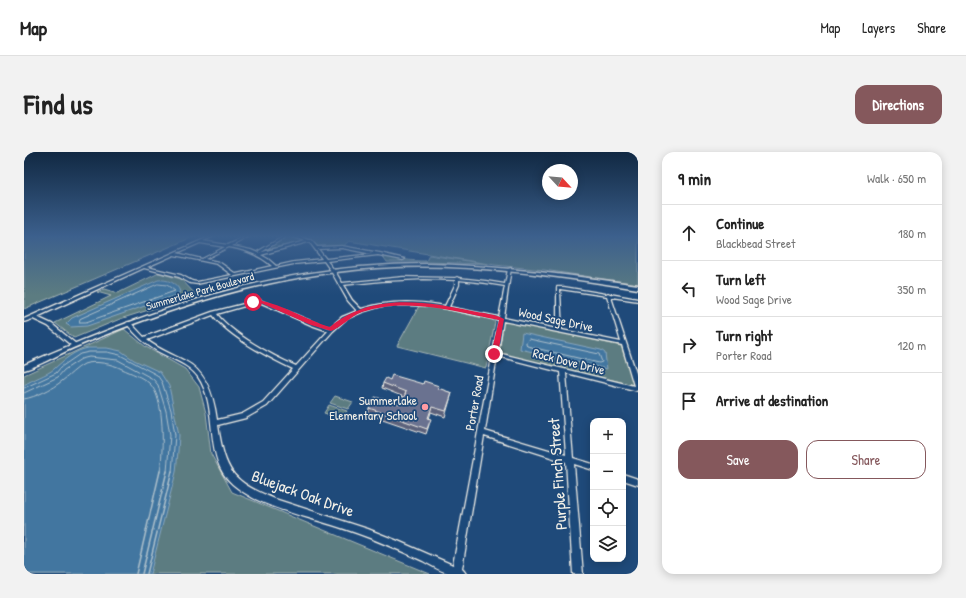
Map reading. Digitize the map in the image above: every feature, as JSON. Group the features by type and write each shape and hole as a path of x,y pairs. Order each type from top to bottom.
{"main road":[{"name":"Summerlake Park Boulevard","path":"24,368 74,345 128,323 182,305 270,281 334,271 405,266 510,269"},
{"path":"510,269 638,287"}],"street":[{"path":"24,321 102,289 168,256"},
{"path":"187,256 222,265 234,274"},
{"path":"203,259 210,256"},
{"path":"261,256 274,266"},
{"path":"144,267 180,276 192,283 274,266 324,258 356,256"},
{"path":"388,256 404,259"},
{"path":"324,258 334,271 350,301 360,311"},
{"name":"Porter Road","path":"458,573 494,354 502,319 510,269"},
{"path":"340,284 390,279 457,278 507,285"},
{"path":"447,307 457,285 457,278"},
{"path":"560,331 558,288 608,294 638,300"},
{"path":"608,294 624,344 635,370 638,388"},
{"path":"144,339 214,313 259,301 331,330"},
{"name":"Wood Sage Drive","path":"216,423 244,416 265,404 331,330 344,318 360,311 382,305 402,304 447,307 624,344"},
{"path":"214,313 219,321 230,330 278,361 297,368"},
{"path":"33,317 50,325 74,345"},
{"name":"Bluejack Oak Drive","path":"128,323 152,346 184,362 200,376 212,398 221,459 224,468 236,482 251,492 357,529 458,573"},
{"name":"Rock Dove Drive","path":"494,354 563,372 638,388"},
{"name":"Purple Finch Street","path":"563,372 578,574"},
{"path":"481,432 590,467"},
{"path":"626,478 638,482"}],"green space":[{"path":"24,256 149,256 24,309"},
{"path":"382,256 404,260 426,261 429,256 433,256 487,264 428,262 387,262"},
{"path":"438,256 638,256 638,284 544,270 495,265"},
{"path":"159,273 181,279 196,295 120,319 74,338 55,323 111,296 97,292 104,289 118,293"},
{"path":"419,306 444,309 495,322 486,368 397,346"},
{"path":"507,321 621,346 634,385 499,354 503,322"},
{"path":"124,329 146,347 185,369 199,387 206,413 211,454 232,492 430,574 24,574 24,375"},
{"path":"335,396 353,402 348,409 330,403"},
{"path":"329,405 347,411 342,419 324,413"}],"water":[{"path":"158,280 172,282 177,286 180,292 177,295 87,326 71,327 66,324 72,318"},
{"path":"522,333 601,350 605,353 607,369 520,349"},
{"path":"88,348 107,348 121,351 134,360 160,372 169,386 179,435 176,472 150,574 24,574 24,385 51,371 74,353"}],"building":[{"name":"Summerlake Elementary School","path":"392,375 423,384 424,381 439,386 438,388 452,393 446,411 432,407 428,418 431,419 427,429 369,408 375,397 401,404 406,392 383,383 386,378 390,380"}],"place":[{"name":"Summerlake Elementary School","path":"425,407"}],"route":[{"path":"253,302 262,302 313,324 331,330 336,324 352,314 382,305 425,304 447,307 502,319 494,354"}]}
